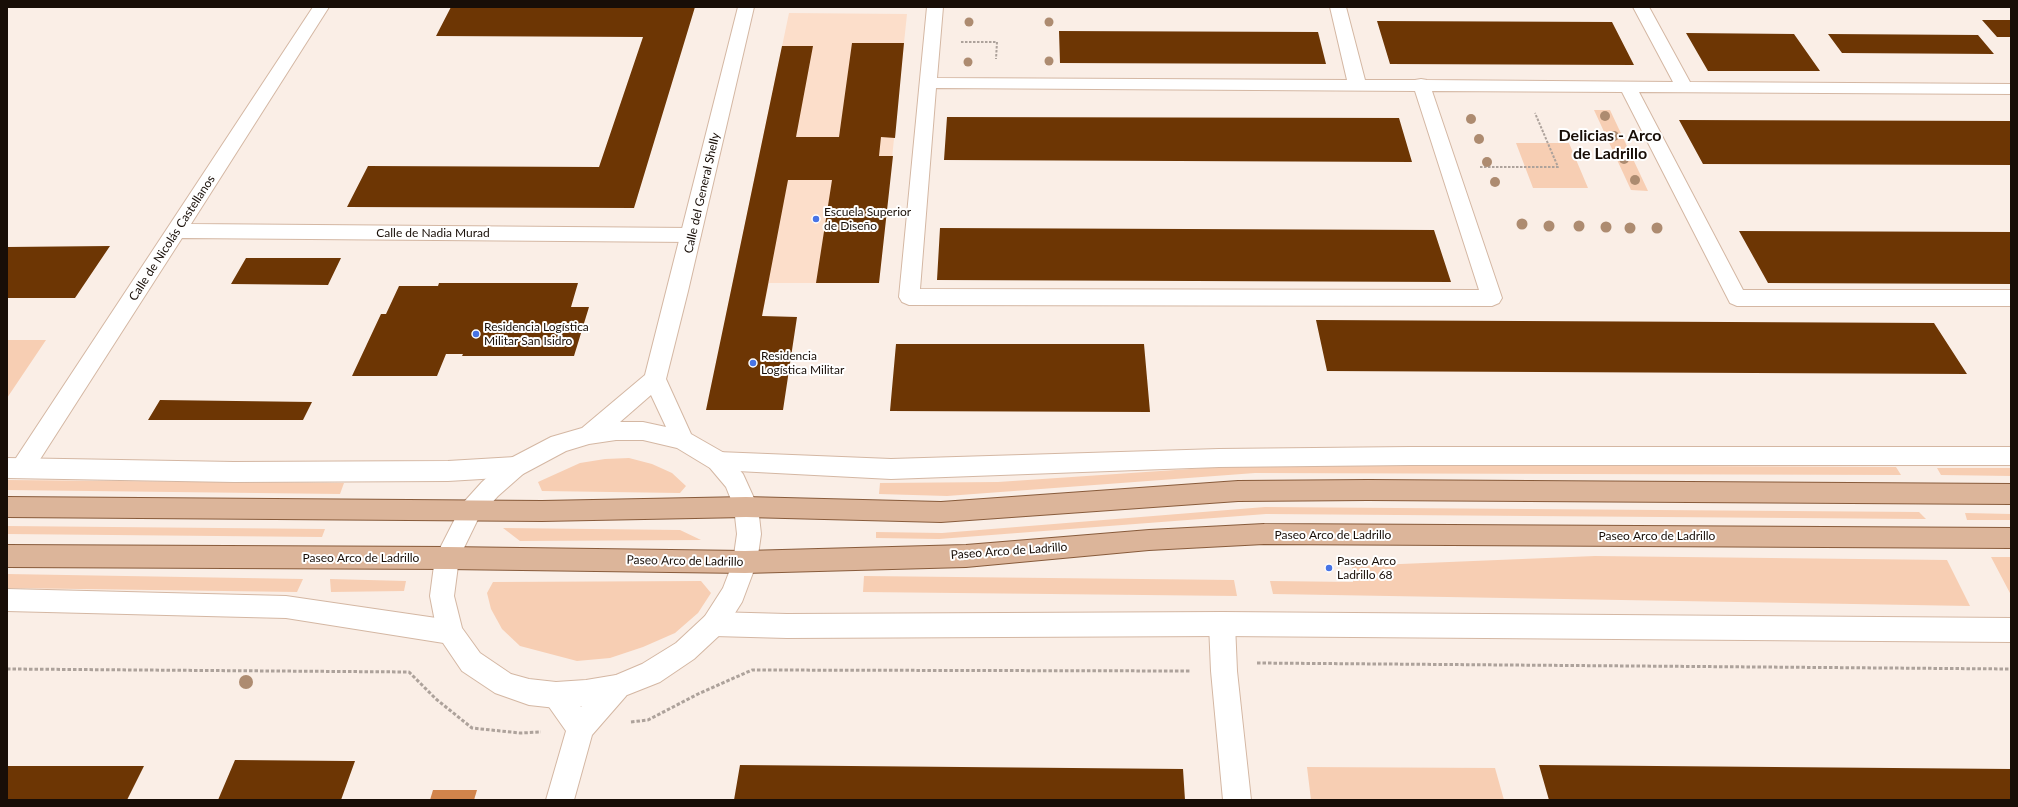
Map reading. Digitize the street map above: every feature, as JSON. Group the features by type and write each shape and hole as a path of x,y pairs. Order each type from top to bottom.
{"main road":[{"path":"7,507 542,511 746,507 941,512 1231,492 1368,490 2011,494"},
{"name":"Paseo Arco de Ladrillo","path":"7,556 447,558 745,562 966,556 1149,540 1264,534 2011,538"}],"street":[{"name":"Calle de Nicolás Castellanos","path":"15,468 115,327 321,7"},
{"name":"Calle del General Shelly","path":"655,379 746,7"},
{"path":"935,7 909,297 1492,298 1421,84"},
{"path":"1338,7 1357,84"},
{"path":"1640,7 1684,86"},
{"path":"928,83 1421,84 2011,89"},
{"path":"1627,86 1737,298 2011,298"},
{"name":"Calle de Nadia Murad","path":"176,231 691,235"},
{"path":"588,435 655,379 683,440"},
{"path":"616,431 643,431 683,440 718,461 735,481 746,507 749,534 745,562 733,594 714,624 685,651 651,673 616,687 586,693 556,695 529,692 504,684 471,662 450,632 442,596 447,558 471,510 490,489 516,467 559,444 588,435 616,431"},
{"path":"718,461 891,469 1219,458 1410,456 2011,456"},
{"path":"15,468 234,472 448,471 516,467"},
{"path":"7,600 286,607 450,632"},
{"path":"714,624 787,626 1222,624 2011,630"},
{"path":"1222,624 1224,671 1237,800"},
{"path":"560,800 580,728 616,687"},
{"path":"556,695 580,728"}],"path":[{"path":"932,42 997,42 994,83"},
{"path":"1449,166 1558,167 1523,85"},
{"path":"7,669 409,672 436,699 472,728 520,734 648,720 698,694 752,670 1224,671 1262,662 2011,670"}],"shaded area":[{"name":"Escuela Superior de Diseño","path":"789,13 907,14 879,283 769,283 762,316 726,315"},
{"path":"1594,110 1610,110 1648,191 1631,190"},
{"path":"1516,143 1569,143 1588,188 1533,188"},
{"path":"7,340 46,340 7,398"},
{"path":"629,458 652,464 672,473 686,486 680,493 542,491 538,482 580,463 605,459"},
{"path":"1264,464 1896,467 1901,475 1255,473 947,496 879,494 880,483 998,482"},
{"path":"1937,468 2011,468 2011,476 1941,475"},
{"path":"7,480 344,483 340,494 7,490"},
{"path":"1265,507 1919,512 1926,519 1266,514 939,539 876,538 876,532 942,533"},
{"path":"1965,513 2011,514 2011,520 1967,520"},
{"path":"7,526 325,529 322,537 7,534"},
{"path":"503,528 680,530 701,540 520,541"},
{"path":"1595,556 1947,560 1970,606 1273,594 1270,581 1353,582 1352,566"},
{"path":"1991,557 2011,557 2011,595"},
{"path":"7,574 303,579 297,592 7,588"},
{"path":"864,576 1234,580 1237,596 863,592"},
{"path":"330,579 406,581 404,591 331,592"},
{"path":"701,581 711,593 698,613 675,633 643,647 610,658 577,661 520,646 502,629 491,609 487,593 493,582"},
{"path":"1307,767 1495,768 1504,800 1311,800"},
{"path":"433,790 477,790 474,800 430,800"}],"building":[{"path":"451,7 695,7 634,208 347,207 368,166 599,167 643,37 436,36"},
{"path":"1982,20 2011,20 2011,37 1997,37"},
{"path":"1377,21 1612,22 1634,65 1390,64"},
{"path":"1059,31 1318,32 1326,64 1060,63"},
{"path":"1686,33 1794,34 1820,71 1708,71"},
{"path":"1828,34 1978,35 1994,54 1842,53"},
{"name":"Escuela Superior de Diseño","path":"852,43 904,43 895,138 881,137 879,156 893,156 879,283 816,283 832,180 788,180 762,316 797,317 783,410 706,410 782,46 813,46 796,137 839,137"},
{"path":"947,117 1399,118 1412,162 944,160"},
{"path":"1679,120 2011,121 2011,165 1703,164"},
{"path":"940,228 1434,230 1451,282 937,280"},
{"path":"1739,231 2011,232 2011,284 1768,283"},
{"path":"110,246 75,298 7,298 7,247"},
{"path":"246,258 341,258 328,285 231,284"},
{"name":"Residencia Logística Militar San Isidro","path":"439,283 578,283 571,307 589,307 574,356 462,356 463,354 446,354 437,376 352,376 381,314 386,314 399,286 438,286"},
{"path":"1316,320 1934,323 1967,374 1327,371"},
{"path":"896,344 1144,344 1150,412 890,411"},
{"path":"160,400 312,402 303,420 148,420"},
{"path":"235,760 355,761 341,800 218,800"},
{"path":"740,765 1183,769 1185,800 734,800"},
{"path":"1539,765 2011,769 2011,800 1549,800"},
{"path":"7,766 144,766 127,800 7,800"}],"place":[{"name":"Escuela Superior de Diseño","path":"816,219"},
{"name":"Residencia Logística Militar San Isidro","path":"476,334"},
{"name":"Residencia Logística Militar","path":"753,363"},
{"name":"Paseo Arco Ladrillo 68","path":"1329,568"}],"district":[{"name":"Delicias - Arco de Ladrillo","path":"1610,145"}]}
